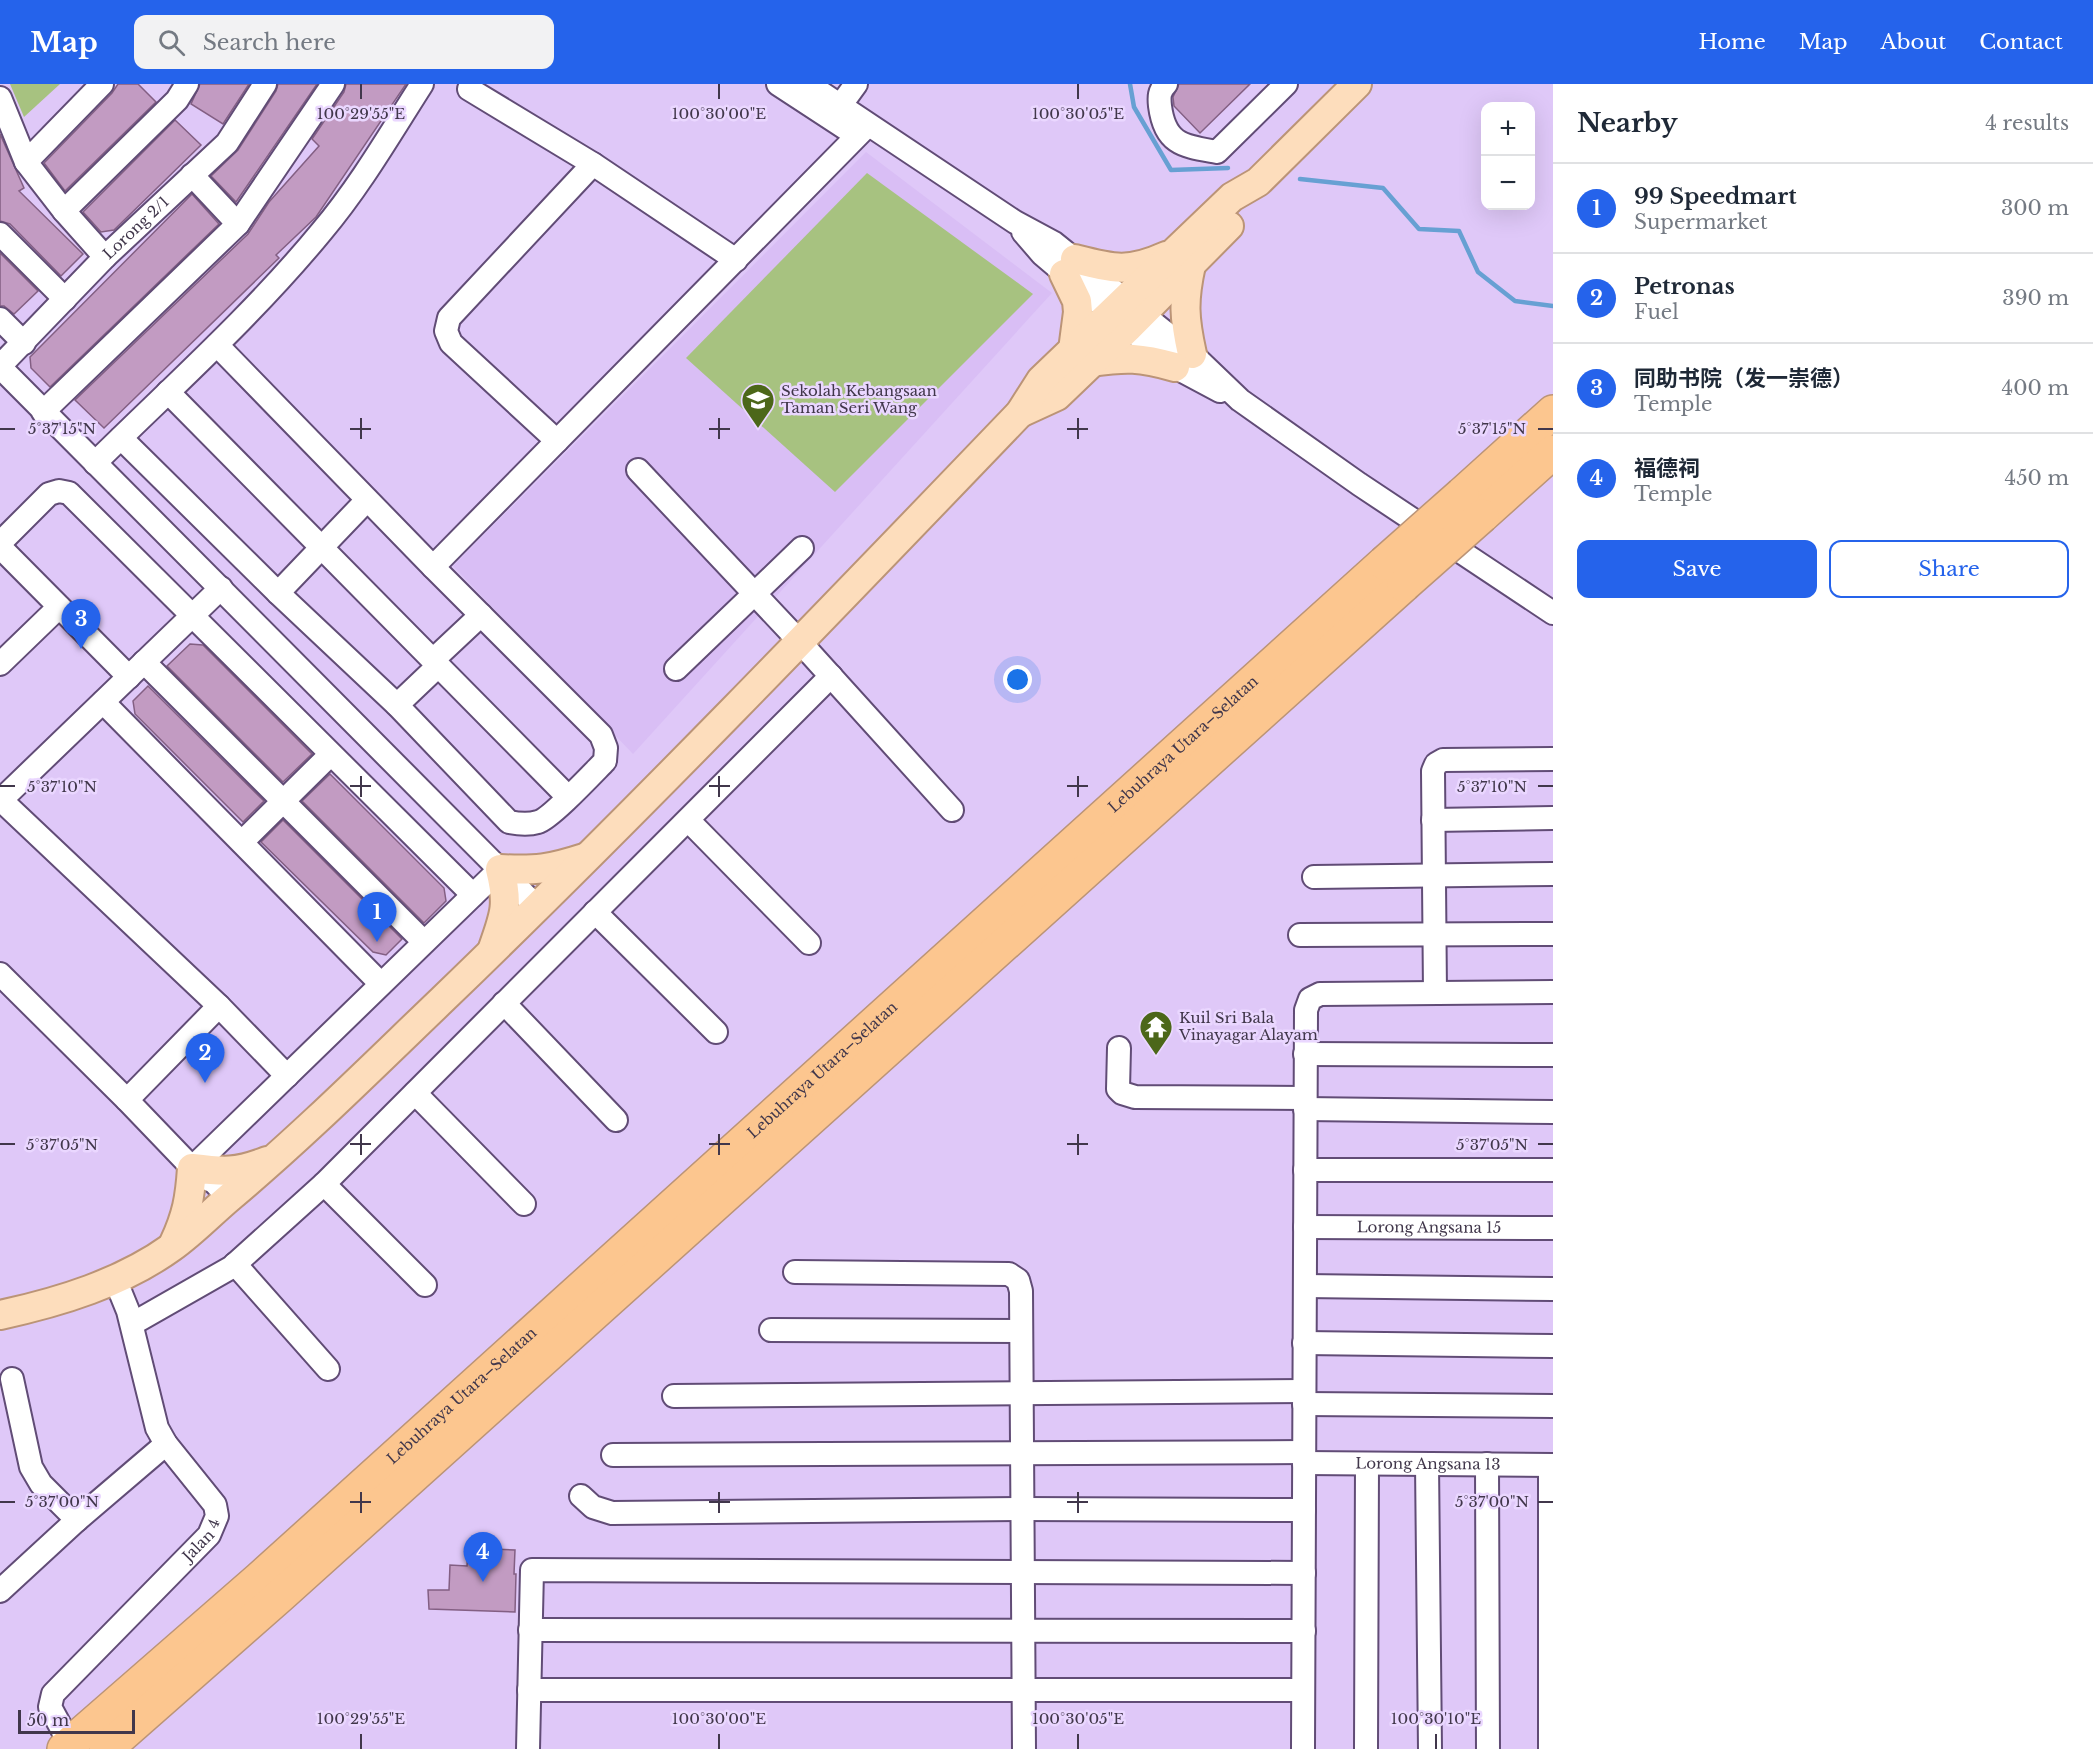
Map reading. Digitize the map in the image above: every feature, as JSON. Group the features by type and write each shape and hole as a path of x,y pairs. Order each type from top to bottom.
{"highway":[{"name":"Lebuhraya Utara–Selatan","path":"63,1731 259,1579 1472,505 1553,412"},
{"name":"Lebuhraya Utara–Selatan","path":"1472,505 1553,452"},
{"name":"Lebuhraya Utara–Selatan","path":"106,1749 290,1587 1394,574"}],"main road":[{"path":"0,1315 73,1296 115,1279 172,1247 279,1157 538,908 800,642 1020,413 1041,381 1082,356 1184,258 1246,209 1258,182 1357,84"},
{"path":"1082,356 1077,301 1070,266 1127,268 1184,258"},
{"path":"1082,356 1183,361 1184,258"},
{"path":"491,952 506,914 506,892 500,869 538,870 586,858"},
{"path":"172,1247 183,1222 196,1172 244,1170 279,1157"}],"street":[{"path":"26,162 102,84"},
{"path":"64,211 177,100 187,84"},
{"name":"Lorong 2/1","path":"0,367 105,257 226,143 266,84"},
{"path":"44,412 238,224 333,84"},
{"path":"95,463 217,345 322,231 357,186 422,84"},
{"path":"778,84 1054,243 1070,266 1183,361 1205,384 1240,400 1359,484 1553,613"},
{"path":"808,84 840,106 862,131"},
{"path":"840,106 856,84"},
{"path":"1166,84 1159,95 1166,132 1181,144 1217,152 1286,84"},
{"path":"469,89 593,164 736,260"},
{"path":"0,98 26,162 64,211 105,257"},
{"path":"433,567 862,131"},
{"path":"557,441 451,343 446,330 449,318 593,164"},
{"path":"192,175 238,224"},
{"path":"0,234 65,299"},
{"path":"0,319 24,343"},
{"path":"121,438 278,593 397,705 509,822 525,825 541,822 568,797 605,760 606,748 601,735 367,500 217,345"},
{"path":"0,367 538,908"},
{"path":"168,392 568,797"},
{"path":"638,470 800,642 952,810"},
{"path":"424,942 284,800 137,669 59,607 0,545 50,494 60,490 69,493 191,617 473,895"},
{"path":"278,593 367,500"},
{"path":"676,669 802,548"},
{"path":"221,588 103,702 4,790 287,1076"},
{"path":"0,664 59,607"},
{"path":"397,705 481,615"},
{"path":"132,1324 235,1264 324,1184 831,676"},
{"path":"103,702 381,984"},
{"path":"242,842 330,755"},
{"path":"1435,993 1433,771 1436,764 1443,760 1553,759"},
{"path":"1433,820 1553,819"},
{"path":"688,820 809,943"},
{"path":"196,1172 287,1076 500,869"},
{"path":"1314,877 1553,874"},
{"path":"595,912 716,1032"},
{"path":"1300,935 1553,934"},
{"path":"0,974 196,1172 204,1189 224,1202"},
{"path":"1303,1749 1306,1010 1310,999 1320,994 1553,992"},
{"path":"504,1003 616,1120"},
{"path":"127,1100 219,1006"},
{"path":"1119,1048 1118,1089 1135,1097 1553,1112"},
{"path":"1305,1054 1553,1055"},
{"path":"416,1093 524,1204"},
{"path":"1305,1170 1553,1170"},
{"path":"324,1184 425,1285"},
{"name":"Lorong Angsana 15","path":"1305,1227 1553,1228"},
{"path":"235,1264 328,1369"},
{"path":"795,1272 1009,1274 1018,1280 1021,1291 1024,1749"},
{"name":"Jalan 4","path":"63,1731 50,1703 53,1694 209,1535 217,1516 215,1505 166,1444 157,1428 132,1324 115,1279"},
{"path":"1305,1286 1553,1289"},
{"path":"771,1330 1021,1331"},
{"path":"1304,1342 1553,1346"},
{"path":"12,1379 31,1467 41,1484 77,1520"},
{"path":"674,1396 1022,1392 1304,1397 1553,1406"},
{"path":"0,1591 77,1520 166,1444"},
{"name":"Lorong Angsana 13","path":"613,1455 1304,1458 1367,1464 1552,1465"},
{"path":"1366,1749 1367,1464"},
{"path":"1427,1464 1430,1749"},
{"path":"1487,1464 1488,1749"},
{"path":"1550,1749 1552,1465"},
{"path":"581,1496 593,1507 612,1513 1022,1509 1304,1510"},
{"path":"528,1749 532,1570 1304,1573"},
{"path":"530,1630 1304,1631"},
{"path":"529,1690 1303,1690"}],"shaded area":[{"name":"Sekolah Kebangsaan Taman Seri Wang","path":"866,152 1052,293 633,754 453,566"}],"green space":[{"path":"10,84 60,84 24,117"},
{"path":"867,173 1033,294 835,492 686,358"}],"building":[{"path":"118,84 138,84 156,102 65,191 44,163"},
{"path":"200,84 249,84 223,124 191,104"},
{"path":"278,84 317,84 236,202 211,176 238,150 276,91"},
{"path":"346,84 406,84 316,217 276,255 279,258 104,428 75,400 248,234 269,202 319,146 312,139 344,92"},
{"path":"1179,84 1250,84 1200,133 1174,106 1173,97"},
{"path":"175,120 201,145 114,230 101,232 83,212"},
{"path":"0,134 24,188 19,191 83,254 61,276 10,224 0,221"},
{"path":"192,194 219,224 50,387 31,368 30,357"},
{"path":"0,253 38,291 14,314 4,306 0,306"},
{"path":"190,644 203,645 312,754 283,782 167,666"},
{"path":"148,686 264,801 243,822 135,714 133,701"},
{"path":"330,774 444,888 446,901 424,923 302,801"},
{"path":"283,820 402,939 386,955 373,952 261,842"},
{"path":"468,1548 515,1550 515,1612 429,1609 428,1590 449,1590 450,1565 467,1566"}],"waterway":[{"path":"1130,84 1134,107 1171,170 1228,168"},
{"path":"1300,179 1383,188 1419,229 1459,231 1478,272 1515,301 1553,306"}],"place":[{"name":"Sekolah Kebangsaan Taman Seri Wang","path":"758,429"},
{"name":"同助书院（发一崇德）","path":"81,649"},
{"name":"99 Speedmart","path":"377,942"},
{"name":"Kuil Sri Bala Vinayagar Alayam","path":"1156,1056"},
{"name":"Petronas","path":"205,1083"},
{"name":"福德祠","path":"483,1582"}]}
